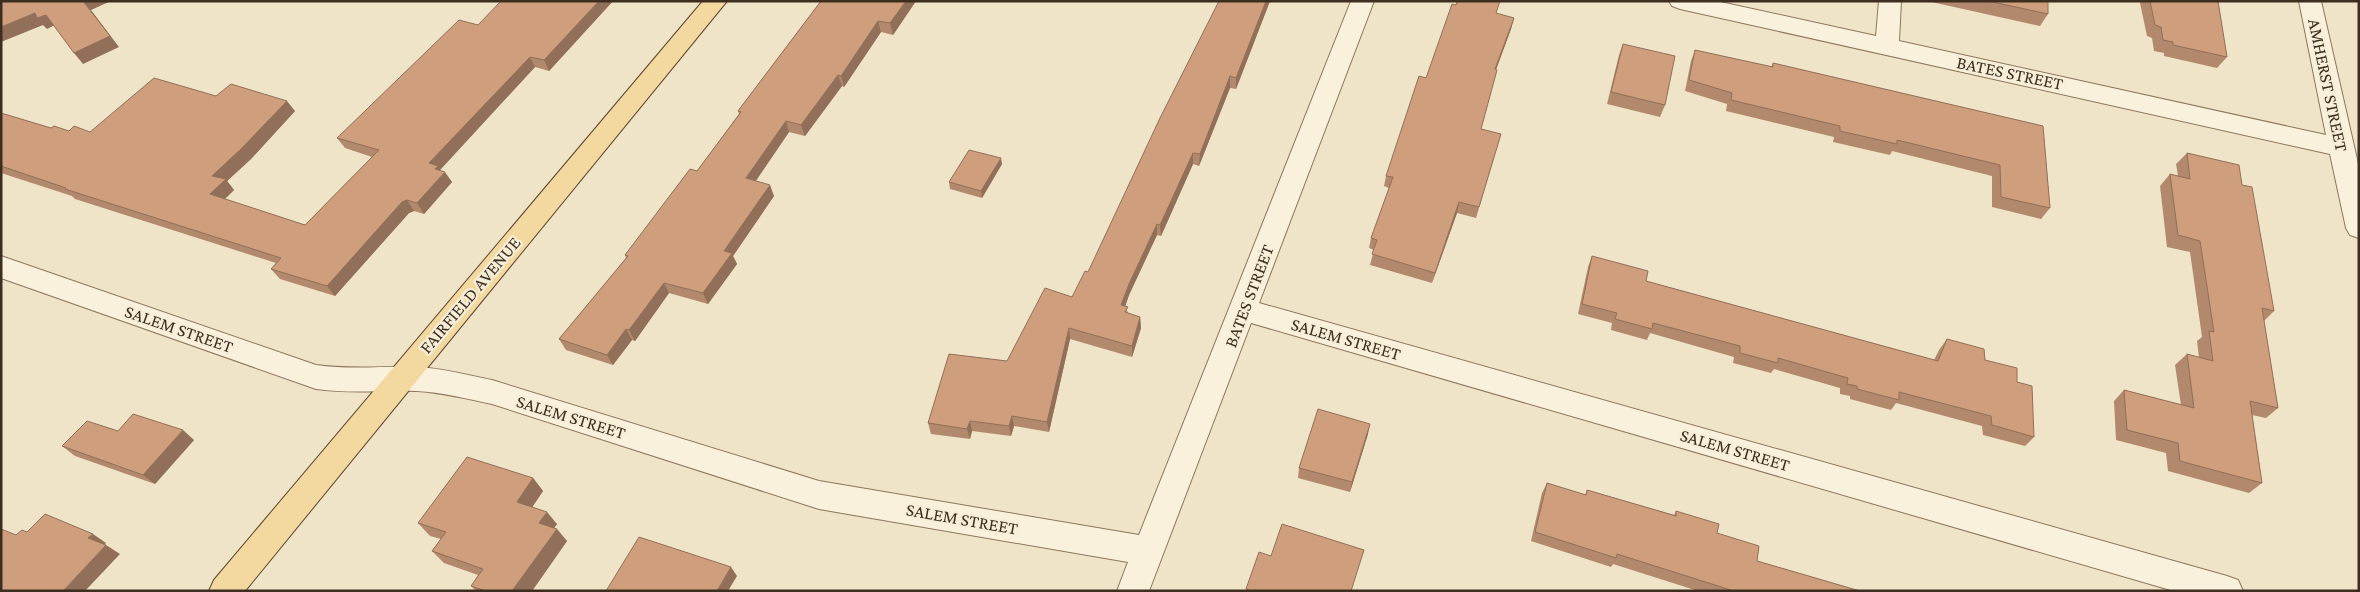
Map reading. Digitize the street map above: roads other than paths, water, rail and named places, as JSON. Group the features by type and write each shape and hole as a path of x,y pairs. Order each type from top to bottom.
{"main road":[{"name":"FAIRFIELD AVENUE","path":"225,591 716,1"}],"street":[{"name":"BATES STREET","path":"1133,591 1363,1"},
{"name":"BATES STREET","path":"1680,1 2340,146"},
{"path":"1887,46 1890,1"},
{"name":"AMHERST STREET","path":"2310,1 2359,228"},
{"name":"SALEM STREET","path":"1,267 316,376 336,381 431,380 492,392 819,495 1148,551"},
{"name":"SALEM STREET","path":"1244,310 2227,591"}]}
